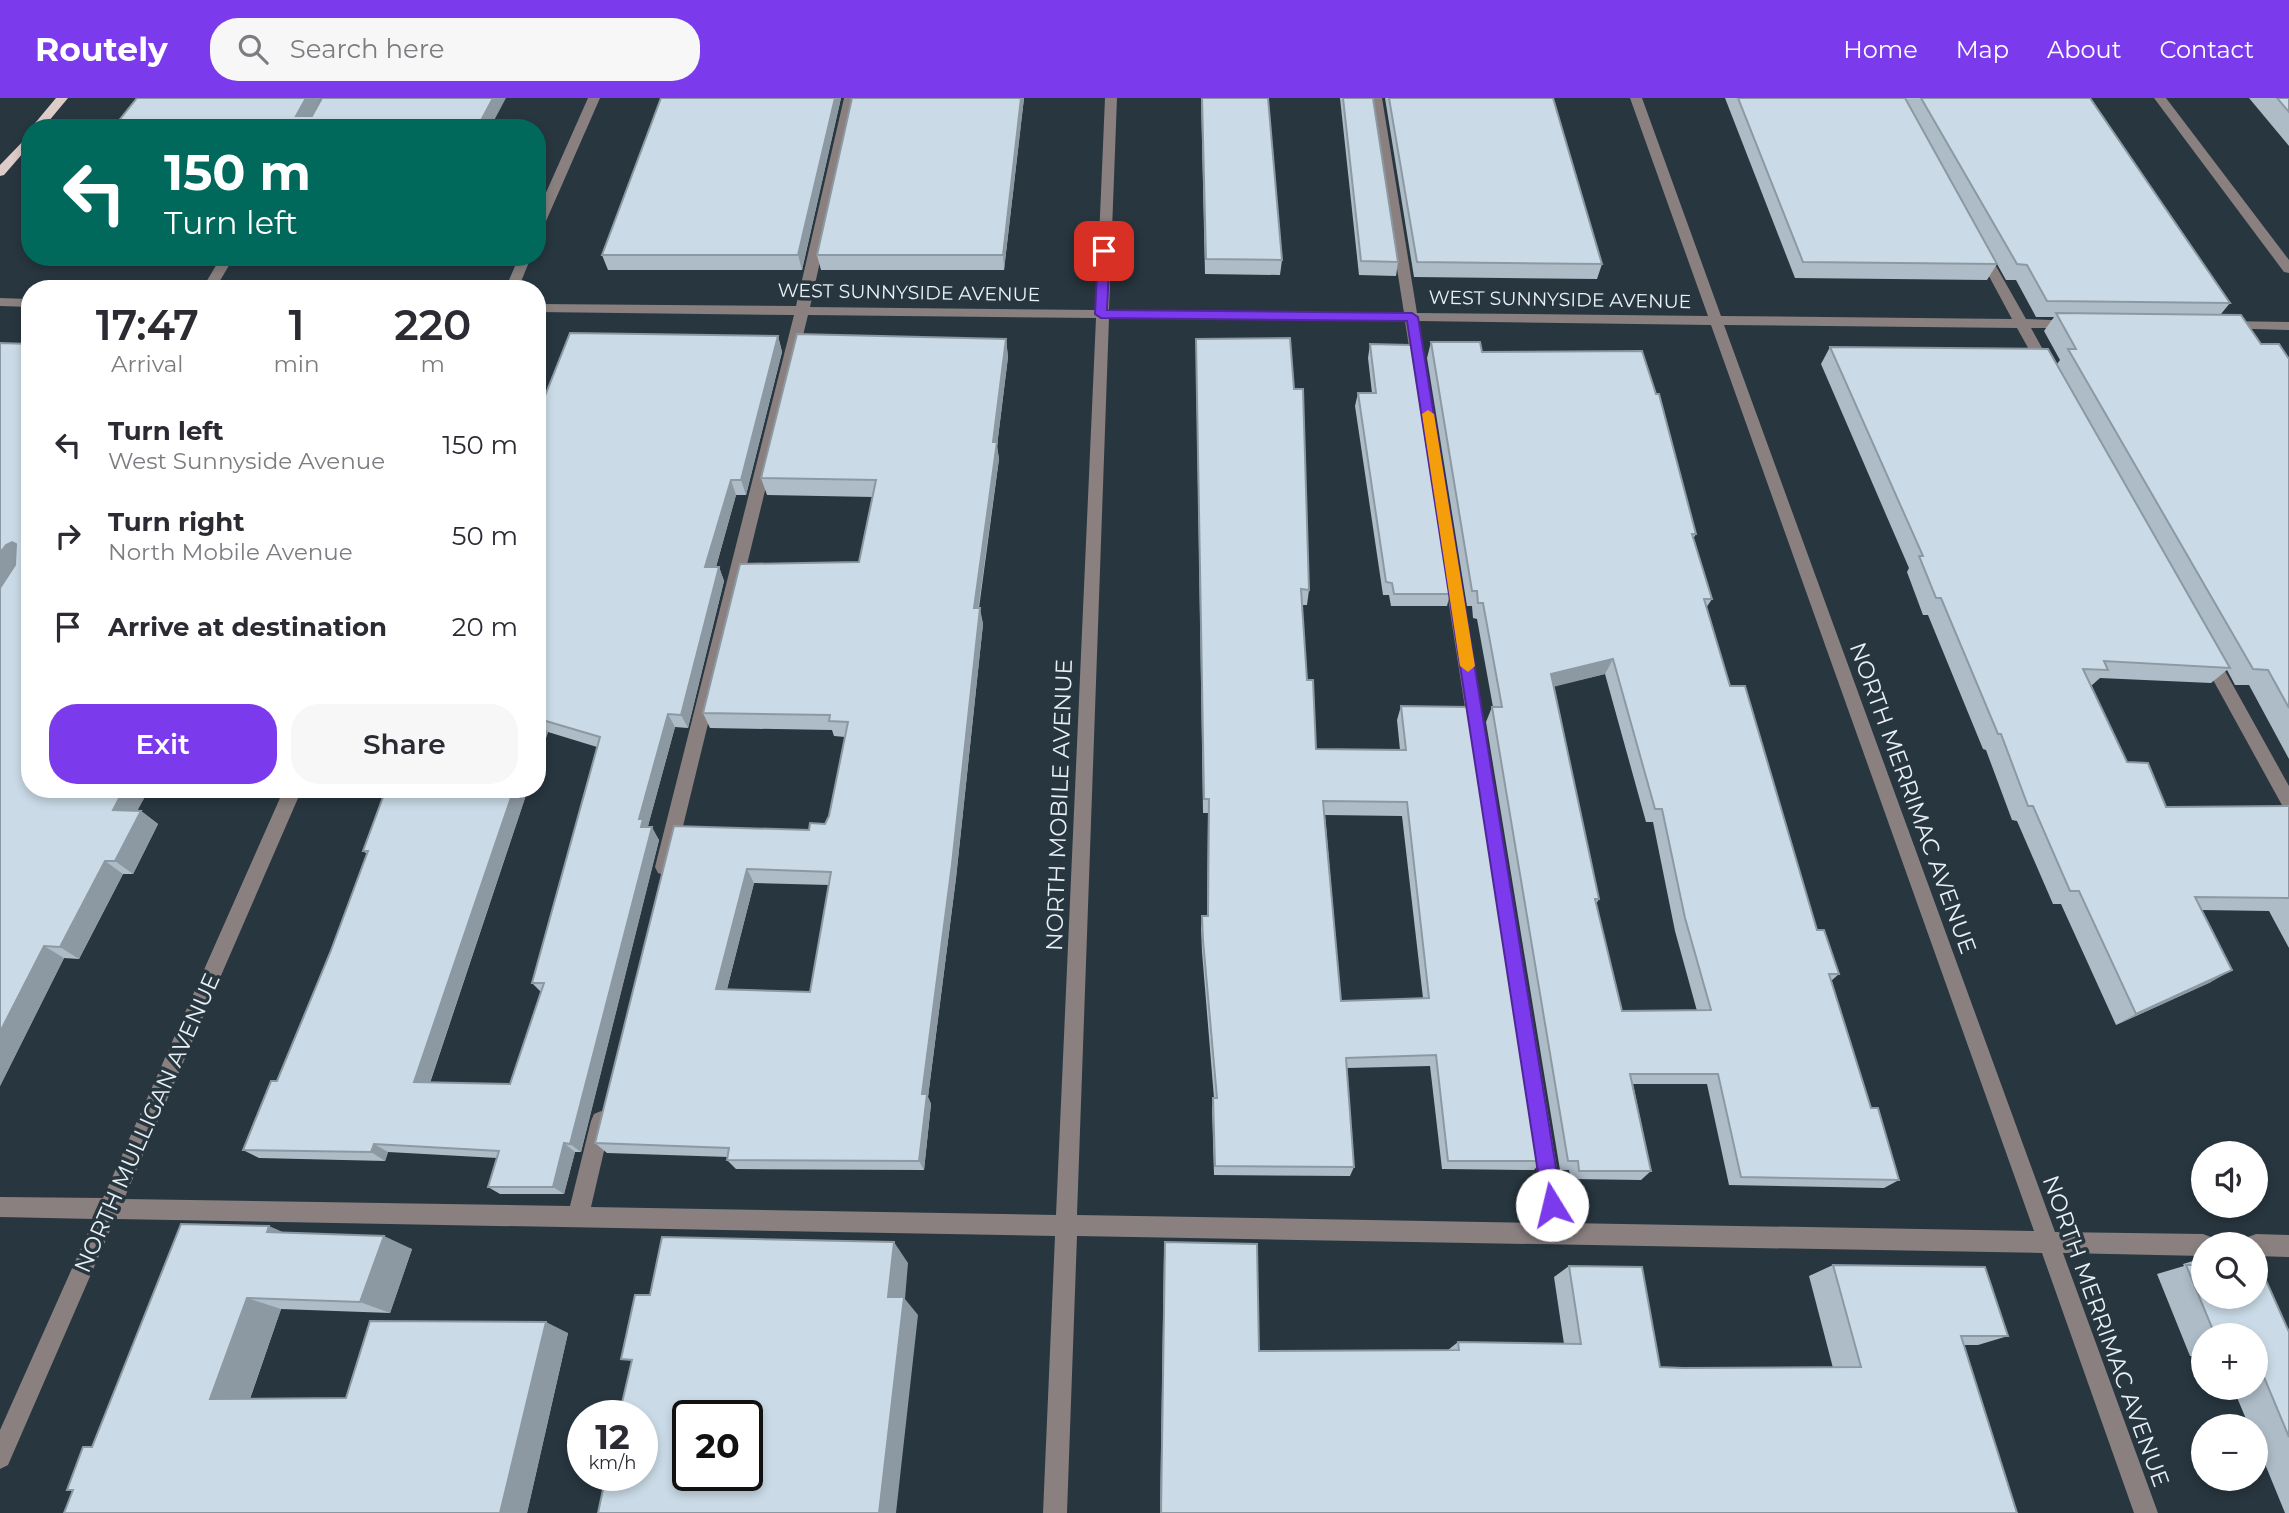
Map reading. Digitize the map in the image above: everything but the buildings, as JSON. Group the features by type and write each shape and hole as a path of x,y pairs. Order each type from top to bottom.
{"main road":[{"path":"44,119 62,98"},
{"path":"0,172 21,148"}],"street":[{"path":"546,207 594,98"},
{"path":"661,880 802,311 850,98"},
{"name":"NORTH MOBILE AVENUE","path":"1055,1513 1111,98"},
{"path":"1376,98 1557,1233"},
{"name":"NORTH MERRIMAC AVENUE","path":"1636,98 2046,1242 2146,1513"},
{"path":"2160,98 2289,269"},
{"path":"1975,239 2053,379"},
{"path":"0,302 21,303"},
{"name":"WEST SUNNYSIDE AVENUE","path":"546,308 2088,324"},
{"path":"2207,325 2289,326"},
{"path":"2201,645 2289,802"},
{"name":"NORTH MULLIGAN AVENUE","path":"0,1457 289,798"},
{"path":"578,1217 605,1109"},
{"path":"0,1207 2191,1245"},
{"path":"2268,1245 2289,1246"}],"slow traffic":[{"path":"1428,414 1468,666"}],"route":[{"path":"1104,251 1101,314 1412,317 1552,1205"}]}
